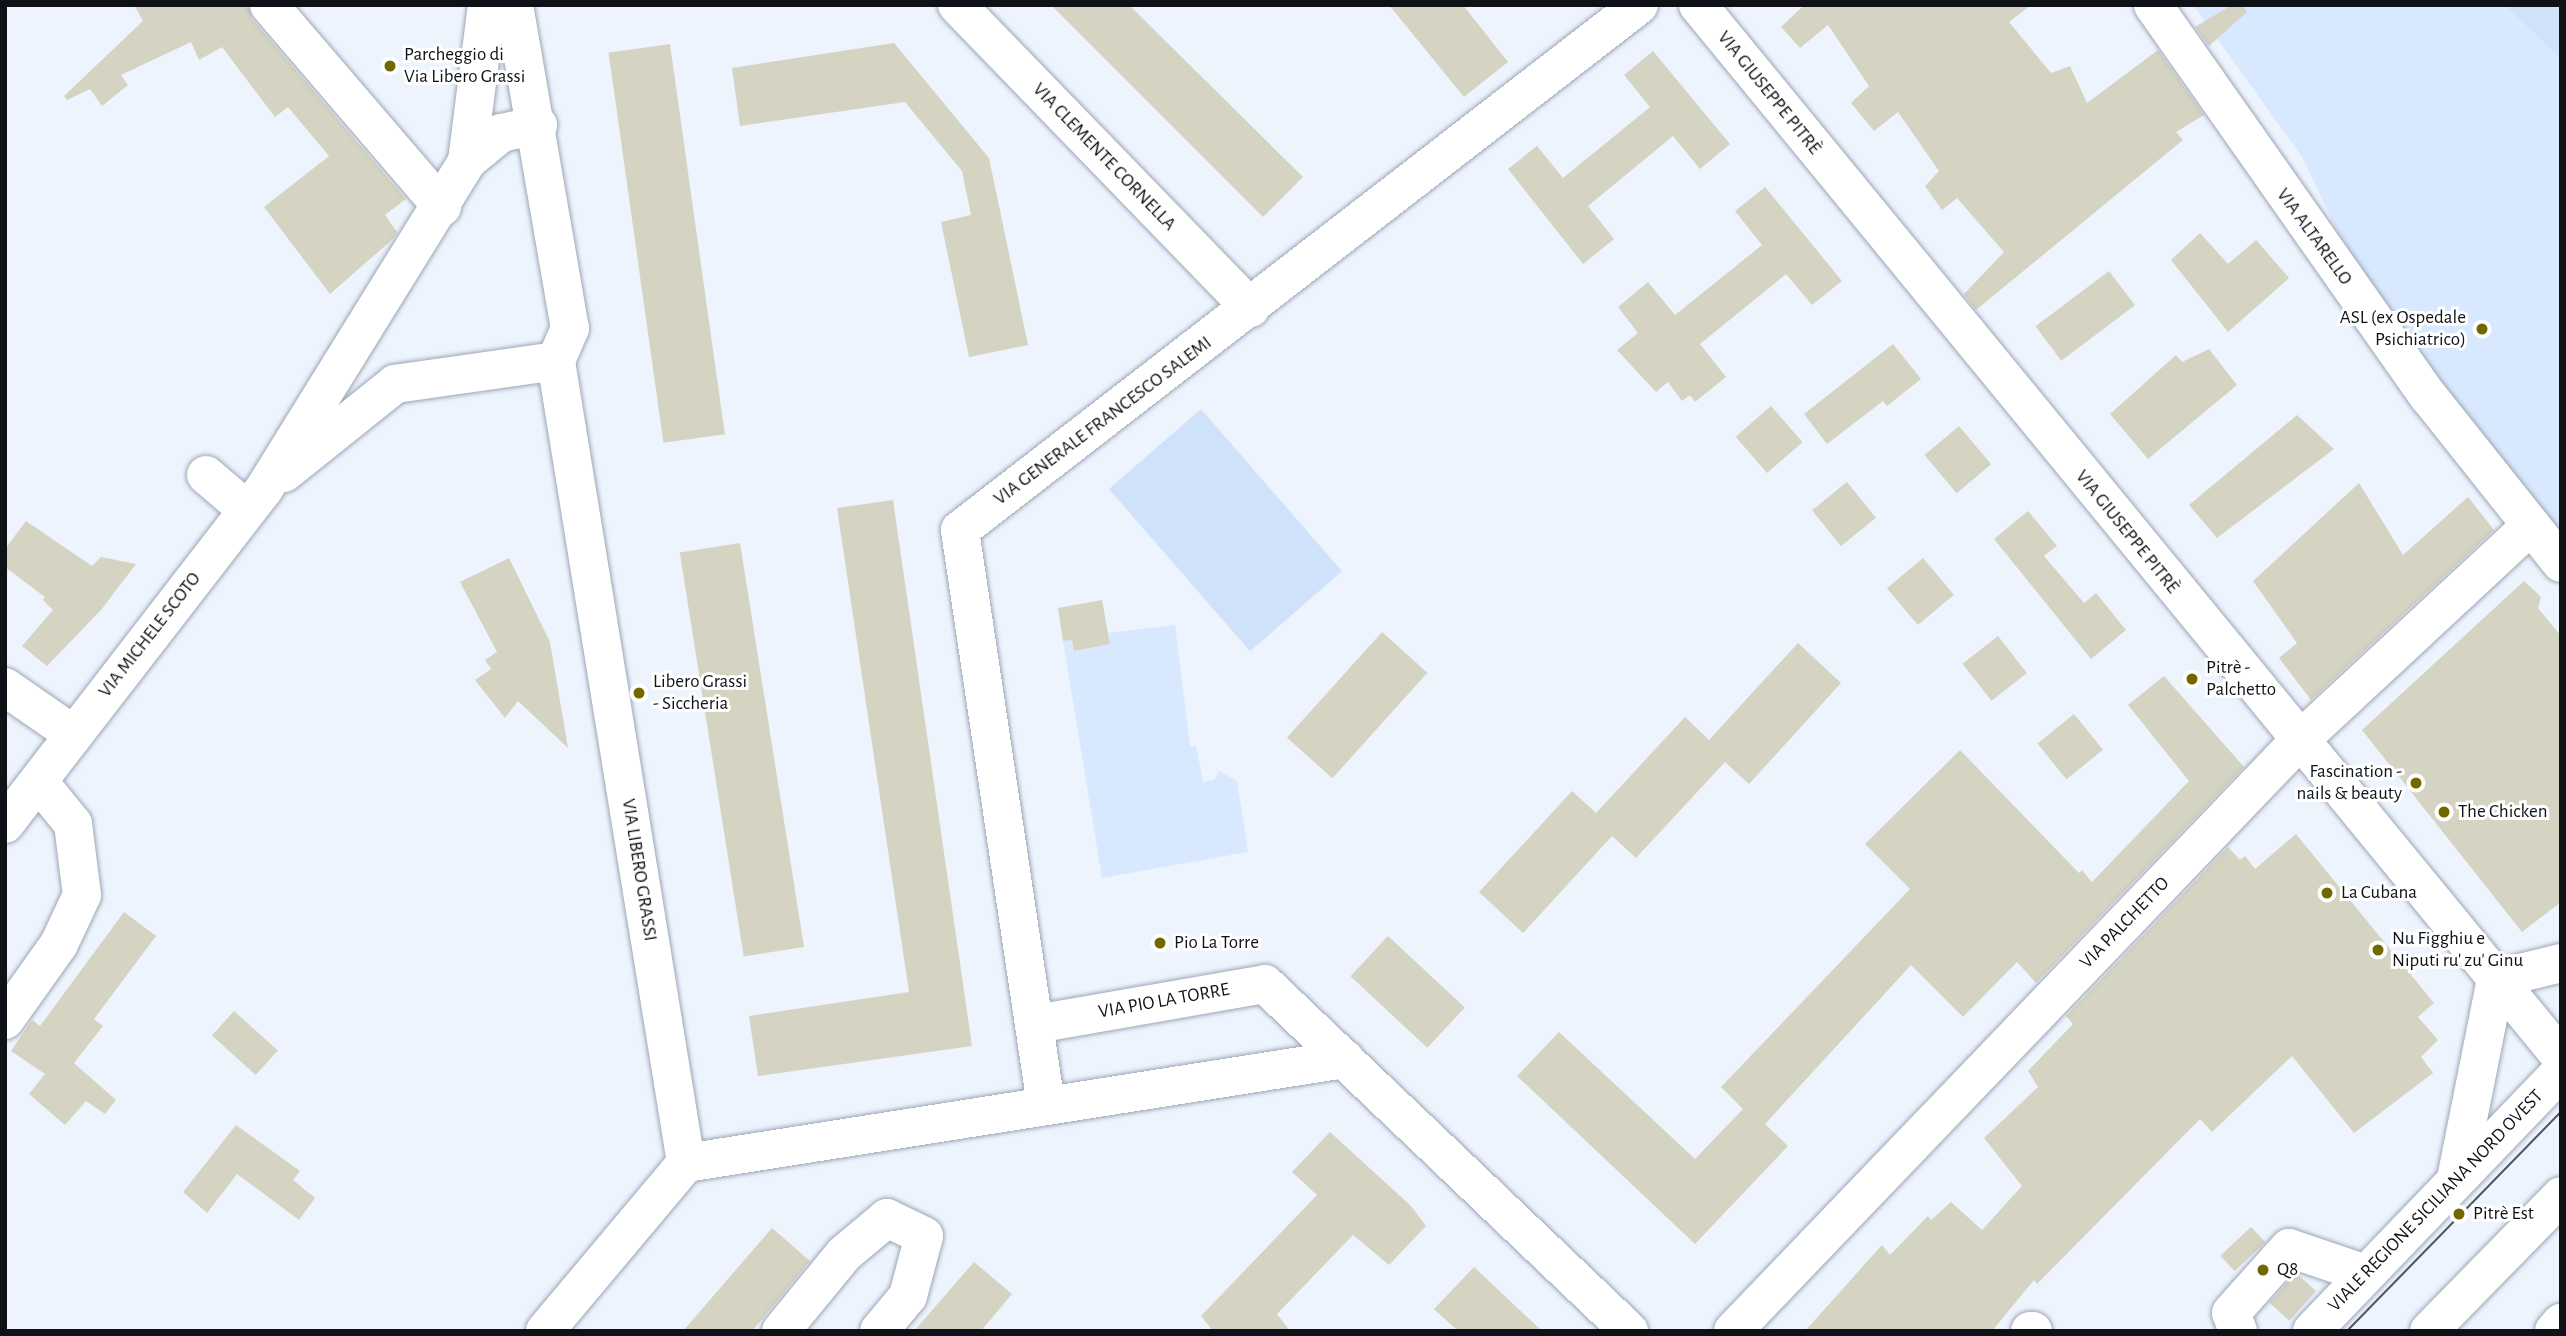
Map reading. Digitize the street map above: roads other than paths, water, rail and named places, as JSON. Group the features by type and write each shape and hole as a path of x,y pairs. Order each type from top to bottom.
{"street":[{"path":"269,5 442,207"},
{"path":"256,499 352,342 442,207 467,161 487,5"},
{"path":"256,499 394,384 556,361 570,328 538,125 514,5"},
{"name":"VIA CLEMENTE CORNELLA","path":"957,5 1251,308"},
{"name":"VIA GENERALE FRANCESCO SALEMI","path":"1035,1024 960,530 1251,308 1639,5"},
{"name":"VIA GIUSEPPE PITRÈ","path":"1698,5 2298,742 2561,1057"},
{"name":"VIA ALTARELLO","path":"2153,5 2413,375 2529,527 2561,563"},
{"path":"467,161 501,133 538,125"},
{"path":"352,342 394,384"},
{"name":"VIA LIBERO GRASSI","path":"556,361 686,1163"},
{"path":"206,475 256,499"},
{"name":"VIA MICHELE SCOTO","path":"5,824 256,499"},
{"name":"VIA PALCHETTO","path":"1733,1331 2298,742 2529,527"},
{"path":"5,687 73,734"},
{"path":"5,1020 59,944 82,895 73,824 38,781"},
{"path":"2456,1180 2496,979 2561,963"},
{"name":"VIA PIO LA TORRE","path":"1035,1024 1265,984 1629,1331"},
{"path":"1035,1024 1046,1105"},
{"path":"545,1331 686,1163 1345,1059"},
{"name":"VIALE REGIONE SICILIANA NORD OVEST","path":"2312,1331 2456,1180 2545,1107 2561,1071"},
{"path":"2429,1331 2561,1196"},
{"path":"781,1331 844,1254 887,1218 924,1236 908,1296 879,1331"},
{"path":"2238,1331 2231,1313 2289,1248 2366,1274"},
{"path":"2554,1331 2561,1324"}],"tram line":[{"path":"2347,1331 2561,1112"}],"place":[{"name":"Parcheggio di Via Libero Grassi","path":"390,66"},
{"name":"ASL (ex Ospedale Psichiatrico)","path":"2482,329"},
{"name":"Pitrè - Palchetto","path":"2192,679"},
{"name":"Libero Grassi - Siccheria","path":"639,693"},
{"name":"Fascination - nails & beauty","path":"2416,783"},
{"name":"The Chicken","path":"2444,812"},
{"name":"La Cubana","path":"2327,893"},
{"name":"Pio La Torre","path":"1160,943"},
{"name":"Nu Figghiu e Niputi ru' zu' Ginu","path":"2378,950"},
{"name":"Pitrè Est","path":"2459,1214"},
{"name":"Q8","path":"2263,1270"}]}
